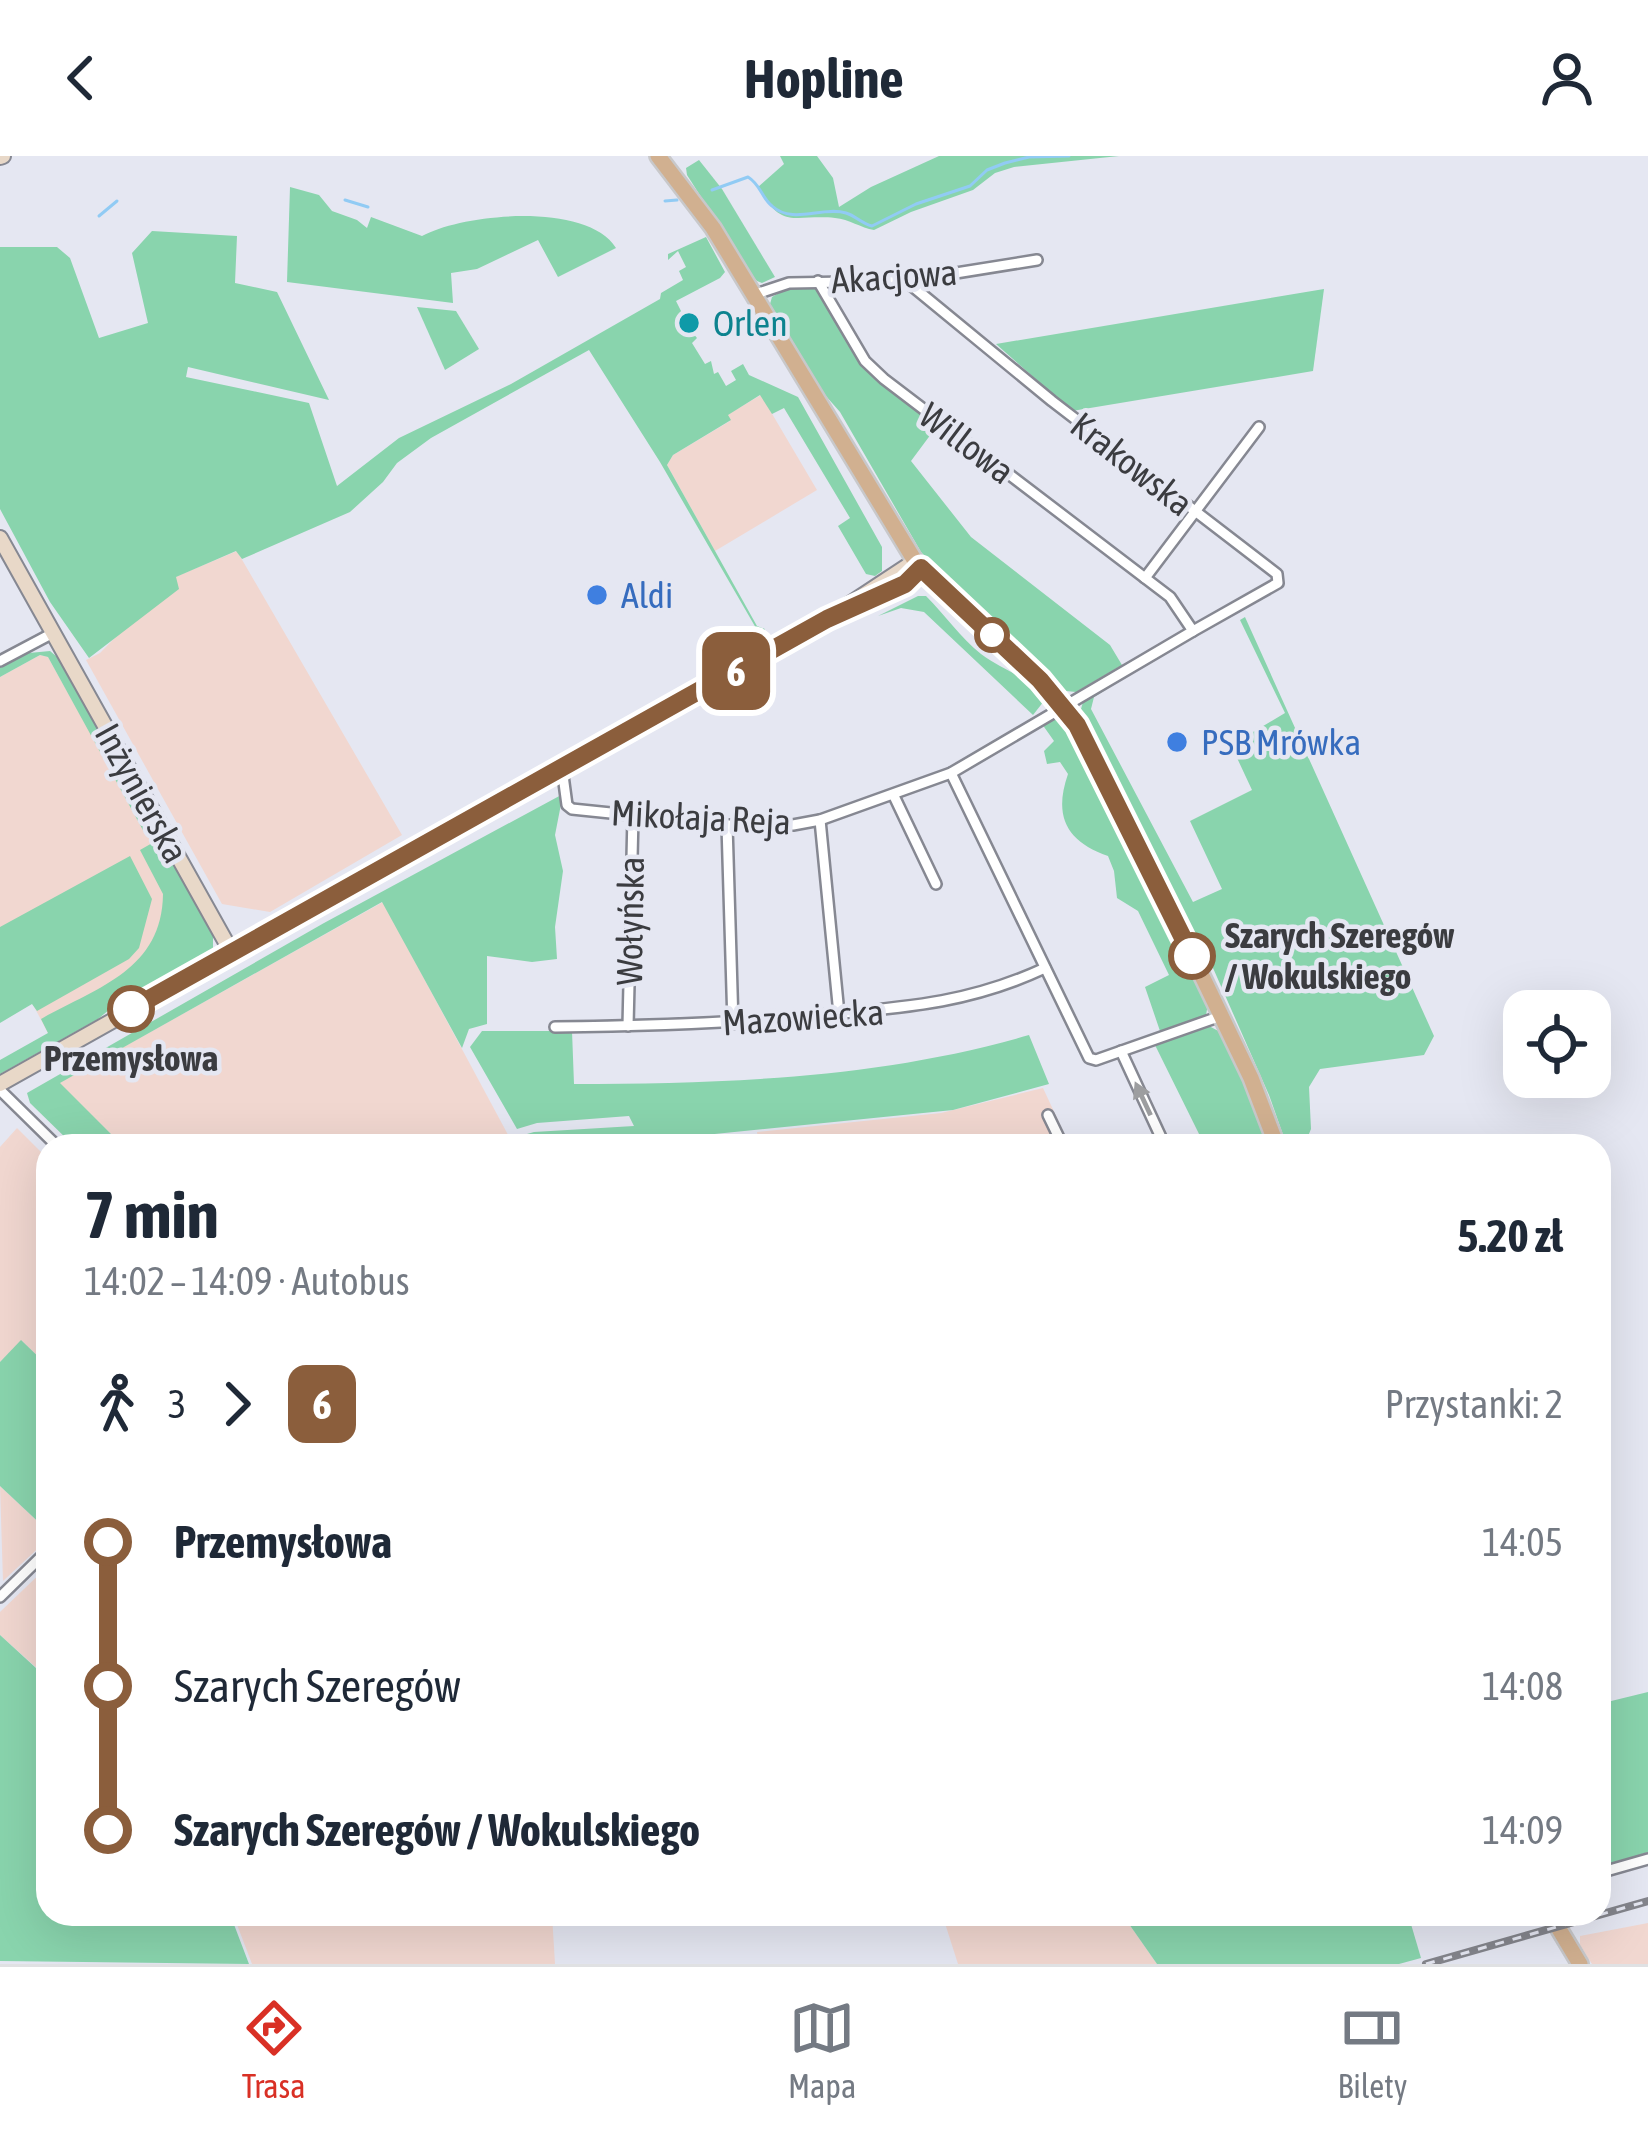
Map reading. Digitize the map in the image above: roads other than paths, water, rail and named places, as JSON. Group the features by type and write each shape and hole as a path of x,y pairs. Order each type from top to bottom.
{"main road":[{"path":"658,156 697,203 918,565 1063,707 1106,776 1251,1078 1271,1134"},
{"name":"Inżynierska","path":"0,538 232,953"},
{"path":"0,1087 918,565"},
{"path":"1557,1926 1580,1964"}],"street":[{"name":"Akacjowa","path":"753,296 789,283 907,281 1037,260"},
{"name":"Willowa","path":"818,281 865,361 884,379 1169,597 1193,631"},
{"name":"Krakowska","path":"907,281 1280,579 1063,707"},
{"path":"1145,578 1259,427"},
{"path":"0,661 53,633"},
{"name":"Mikołaja Reja","path":"562,768 567,805 572,809 727,825 793,825 894,796 951,773 1063,707"},
{"path":"951,773 1089,1058 1096,1060 1221,1016"},
{"path":"894,796 935,884"},
{"name":"Wołyńska","path":"628,1026 633,816"},
{"path":"820,820 839,1013"},
{"path":"727,825 733,1024"},
{"name":"Mazowiecka","path":"555,1027 733,1024 898,1010 973,997 1045,968"},
{"path":"1120,1052 1159,1134"},
{"path":"0,1087 45,1134"},
{"path":"1048,1114 1057,1134"},
{"path":"0,1597 36,1562"},
{"path":"1611,1869 1648,1858"}],"waterway":[{"path":"712,190 748,177 780,211 798,215 837,211 872,226 916,204 970,186 987,170 1005,163 1069,156"},
{"path":"345,200 368,207"},
{"path":"665,201 677,200"},
{"path":"99,216 117,201"}],"railway":[{"path":"1611,1912 1648,1901"},
{"path":"1426,1964 1560,1926"}],"place":[{"name":"Orlen","path":"689,323"},
{"name":"Aldi","path":"597,595"},
{"name":"PSB Mrówka","path":"1177,742"},
{"name":"Szarych Szeregów / Wokulskiego","path":"1192,956"},
{"name":"Przemysłowa","path":"131,1009"}]}
